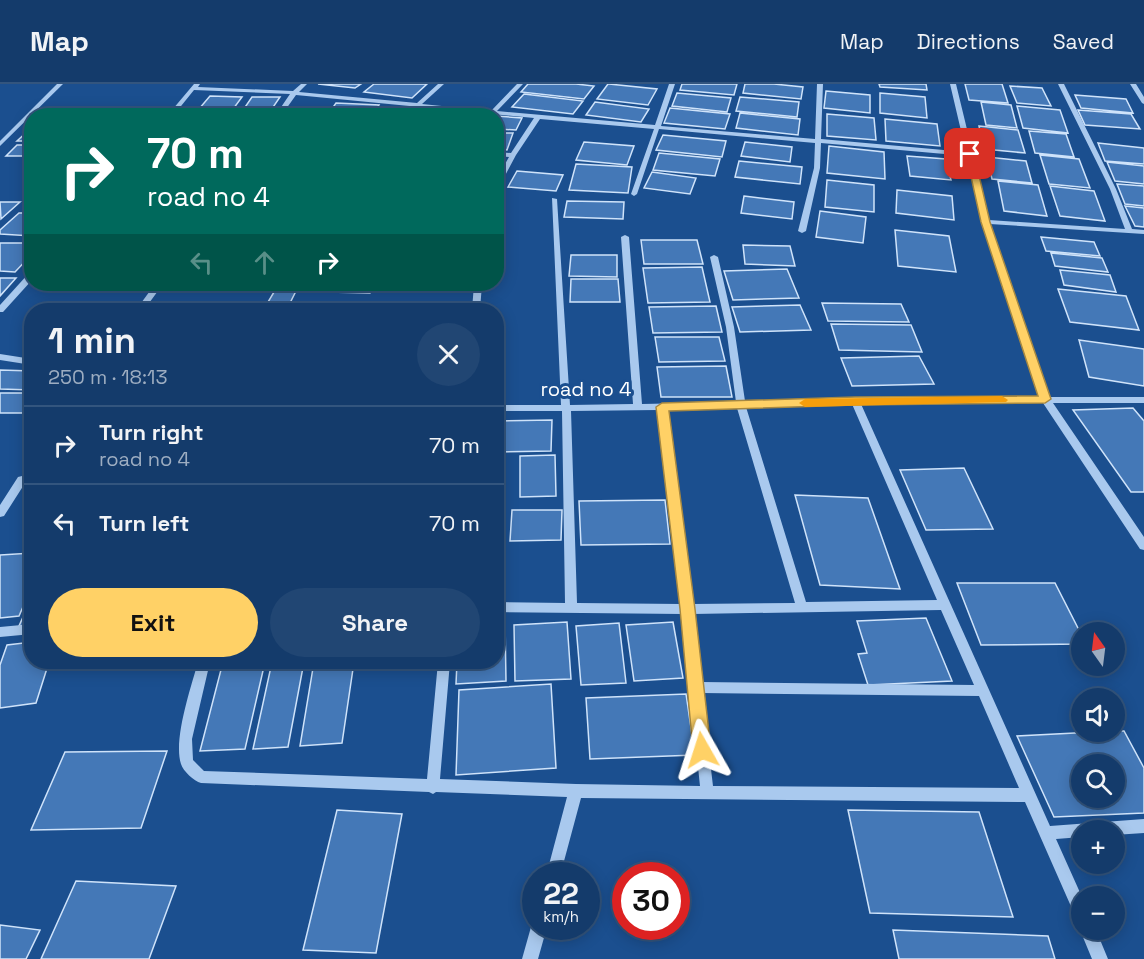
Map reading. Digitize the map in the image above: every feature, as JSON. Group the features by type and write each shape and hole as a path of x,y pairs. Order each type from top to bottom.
{"street":[{"path":"36,108 60,84"},
{"path":"284,108 304,84"},
{"path":"419,104 441,84"},
{"path":"497,108 520,84"},
{"path":"634,194 672,84"},
{"path":"802,231 817,168 820,84"},
{"path":"953,84 986,222 1045,399 1144,546"},
{"path":"1061,84 1113,189 1129,230"},
{"path":"1133,84 1144,102"},
{"path":"177,108 195,86 462,108"},
{"path":"504,112 970,154"},
{"path":"504,172 538,117"},
{"path":"0,144 24,120"},
{"path":"504,154 513,155"},
{"path":"554,200 566,406 571,607"},
{"path":"986,222 1144,232"},
{"path":"625,237 638,407"},
{"path":"714,257 730,327 741,405 802,607"},
{"path":"0,310 24,284"},
{"path":"0,357 24,361"},
{"name":"road no 4","path":"504,408 662,407 855,401 1144,400"},
{"path":"855,401 1071,890"},
{"path":"662,407 707,792"},
{"path":"0,513 22,480"},
{"path":"504,607 687,609 946,605"},
{"path":"0,632 24,630"},
{"path":"202,669 185,739 187,764 201,777 576,791 1029,795"},
{"path":"433,787 443,669"},
{"path":"695,687 983,691"},
{"path":"557,862 576,791"},
{"path":"1046,833 1144,826"},
{"path":"530,959 535,940"},
{"path":"1092,940 1100,959"}],"building":[{"path":"318,84 361,84 355,88"},
{"path":"374,84 427,84 412,98 364,92"},
{"path":"528,84 594,86 584,99 521,92"},
{"path":"608,84 657,89 648,105 597,99"},
{"path":"682,84 737,84 734,95 680,90"},
{"path":"745,84 803,87 801,99 743,93"},
{"path":"879,84 926,84 927,90 880,87"},
{"path":"965,84 1002,84 1008,103 969,100"},
{"path":"1010,86 1042,88 1051,106 1017,103"},
{"path":"826,91 870,95 870,113 824,108"},
{"path":"677,93 731,98 727,112 672,106"},
{"path":"880,93 925,97 927,118 880,113"},
{"path":"524,94 583,101 573,114 512,107"},
{"path":"1075,95 1126,99 1133,113 1081,108"},
{"path":"210,96 242,97 234,108 200,108"},
{"path":"252,97 280,97 272,108 244,108"},
{"path":"740,97 799,102 797,117 736,111"},
{"path":"595,102 649,109 641,122 586,115"},
{"path":"981,102 1011,105 1017,128 986,125"},
{"path":"336,103 379,105 377,108 333,108"},
{"path":"1017,106 1060,110 1068,133 1023,128"},
{"path":"670,108 730,114 725,129 664,123"},
{"path":"1078,110 1131,114 1140,129 1085,125"},
{"path":"740,113 800,119 798,135 736,128"},
{"path":"827,114 874,118 876,140 827,136"},
{"path":"504,117 522,118 516,130 504,129"},
{"path":"885,119 937,124 940,146 886,141"},
{"path":"979,126 1018,130 1025,153 984,149"},
{"path":"1029,131 1066,134 1074,157 1035,153"},
{"path":"504,133 513,133 507,150 504,150"},
{"path":"24,135 24,141 17,141"},
{"path":"663,135 726,141 722,157 656,150"},
{"path":"584,142 634,146 627,165 576,160"},
{"path":"745,142 792,147 790,162 741,156"},
{"path":"1098,143 1144,148 1144,164 1105,161"},
{"path":"17,145 24,145 24,156 6,156"},
{"path":"829,146 884,152 885,179 827,173"},
{"path":"659,153 720,159 715,176 653,170"},
{"path":"1040,155 1079,159 1090,188 1049,184"},
{"path":"907,156 946,159 951,180 910,176"},
{"path":"987,157 1026,161 1032,183 992,179"},
{"path":"739,161 802,167 800,184 735,177"},
{"path":"1107,162 1144,166 1144,184 1115,181"},
{"path":"576,164 632,167 628,193 569,190"},
{"path":"517,171 563,175 556,191 508,187"},
{"path":"652,172 696,178 690,194 644,188"},
{"path":"827,180 874,185 874,212 825,207"},
{"path":"998,181 1038,185 1047,216 1004,211"},
{"path":"1117,184 1144,186 1144,206 1125,204"},
{"path":"1050,186 1094,191 1105,221 1060,216"},
{"path":"897,190 952,196 954,220 896,213"},
{"path":"744,196 794,202 792,219 741,213"},
{"path":"567,201 624,202 623,219 564,217"},
{"path":"0,202 20,202 1,219"},
{"path":"1125,206 1144,208 1144,227 1135,226"},
{"path":"820,211 866,217 863,243 816,237"},
{"path":"19,213 24,213 24,236 0,234 0,230"},
{"path":"895,230 949,236 956,272 898,266"},
{"path":"1041,237 1094,242 1100,256 1046,251"},
{"path":"641,240 697,240 703,264 644,264"},
{"path":"0,243 24,243 24,262 15,272 0,271"},
{"path":"743,245 790,246 795,266 745,264"},
{"path":"1051,253 1102,258 1108,272 1055,266"},
{"path":"571,255 617,255 617,277 569,276"},
{"path":"702,267 710,302 648,303 643,268"},
{"path":"787,269 799,298 733,300 724,271"},
{"path":"1060,270 1110,275 1116,292 1064,285"},
{"path":"0,278 16,278 0,296"},
{"path":"571,279 618,279 620,302 570,302"},
{"path":"1058,289 1126,296 1139,330 1070,322"},
{"path":"275,291 296,291 290,303 268,302"},
{"path":"328,291 371,291 370,293"},
{"path":"822,303 901,304 909,322 828,321"},
{"path":"800,305 811,330 740,332 732,307"},
{"path":"716,306 722,332 653,333 649,307"},
{"path":"831,324 911,325 922,352 839,350"},
{"path":"655,337 719,337 725,361 659,362"},
{"path":"1079,340 1144,349 1144,386 1089,377"},
{"path":"919,356 934,384 852,386 841,358"},
{"path":"726,366 732,397 661,397 657,367"},
{"path":"0,370 24,371 24,390 0,389"},
{"path":"0,393 24,393 24,413 0,413"},
{"path":"1133,408 1144,421 1144,492 1131,492 1073,410"},
{"path":"552,420 551,451 504,452 504,421"},
{"path":"555,455 556,496 520,497 520,456"},
{"path":"964,468 993,529 926,530 900,470"},
{"path":"795,495 868,498 900,589 820,585"},
{"path":"665,500 670,544 581,545 579,501"},
{"path":"512,510 562,510 561,540 510,541"},
{"path":"24,554 24,604 19,616 0,618 0,555"},
{"path":"957,583 1055,583 1075,622 1071,622 1071,644 981,645"},
{"path":"24,615 24,626 19,626"},
{"path":"926,618 952,681 868,685 858,654 867,653 857,621"},
{"path":"505,620 506,681 456,684 457,669 504,669"},
{"path":"567,622 571,679 515,681 514,625"},
{"path":"673,622 683,678 634,681 626,625"},
{"path":"619,623 626,683 581,685 576,626"},
{"path":"24,643 24,669 47,669 36,703 0,708 0,665 7,645"},
{"path":"221,669 263,669 245,749 200,751"},
{"path":"270,669 303,669 288,747 253,749"},
{"path":"313,669 353,669 342,743 300,746"},
{"path":"551,684 556,768 456,775 459,690"},
{"path":"686,694 695,755 590,759 586,698"},
{"path":"1071,733 1071,742 1125,742 1125,733 1144,768 1144,813 1054,817 1017,736"},
{"path":"167,751 141,828 31,830 65,752"},
{"path":"337,810 402,814 376,953 303,950"},
{"path":"848,810 979,812 1013,917 870,913"},
{"path":"76,881 176,886 149,959 41,959"},
{"path":"0,925 40,930 26,959 0,959"},
{"path":"893,930 1048,936 1055,959 899,959"}],"slow traffic":[{"path":"805,403 1002,400"}],"route":[{"path":"702,750 662,407 855,401 1045,399 986,222 970,154"}]}
